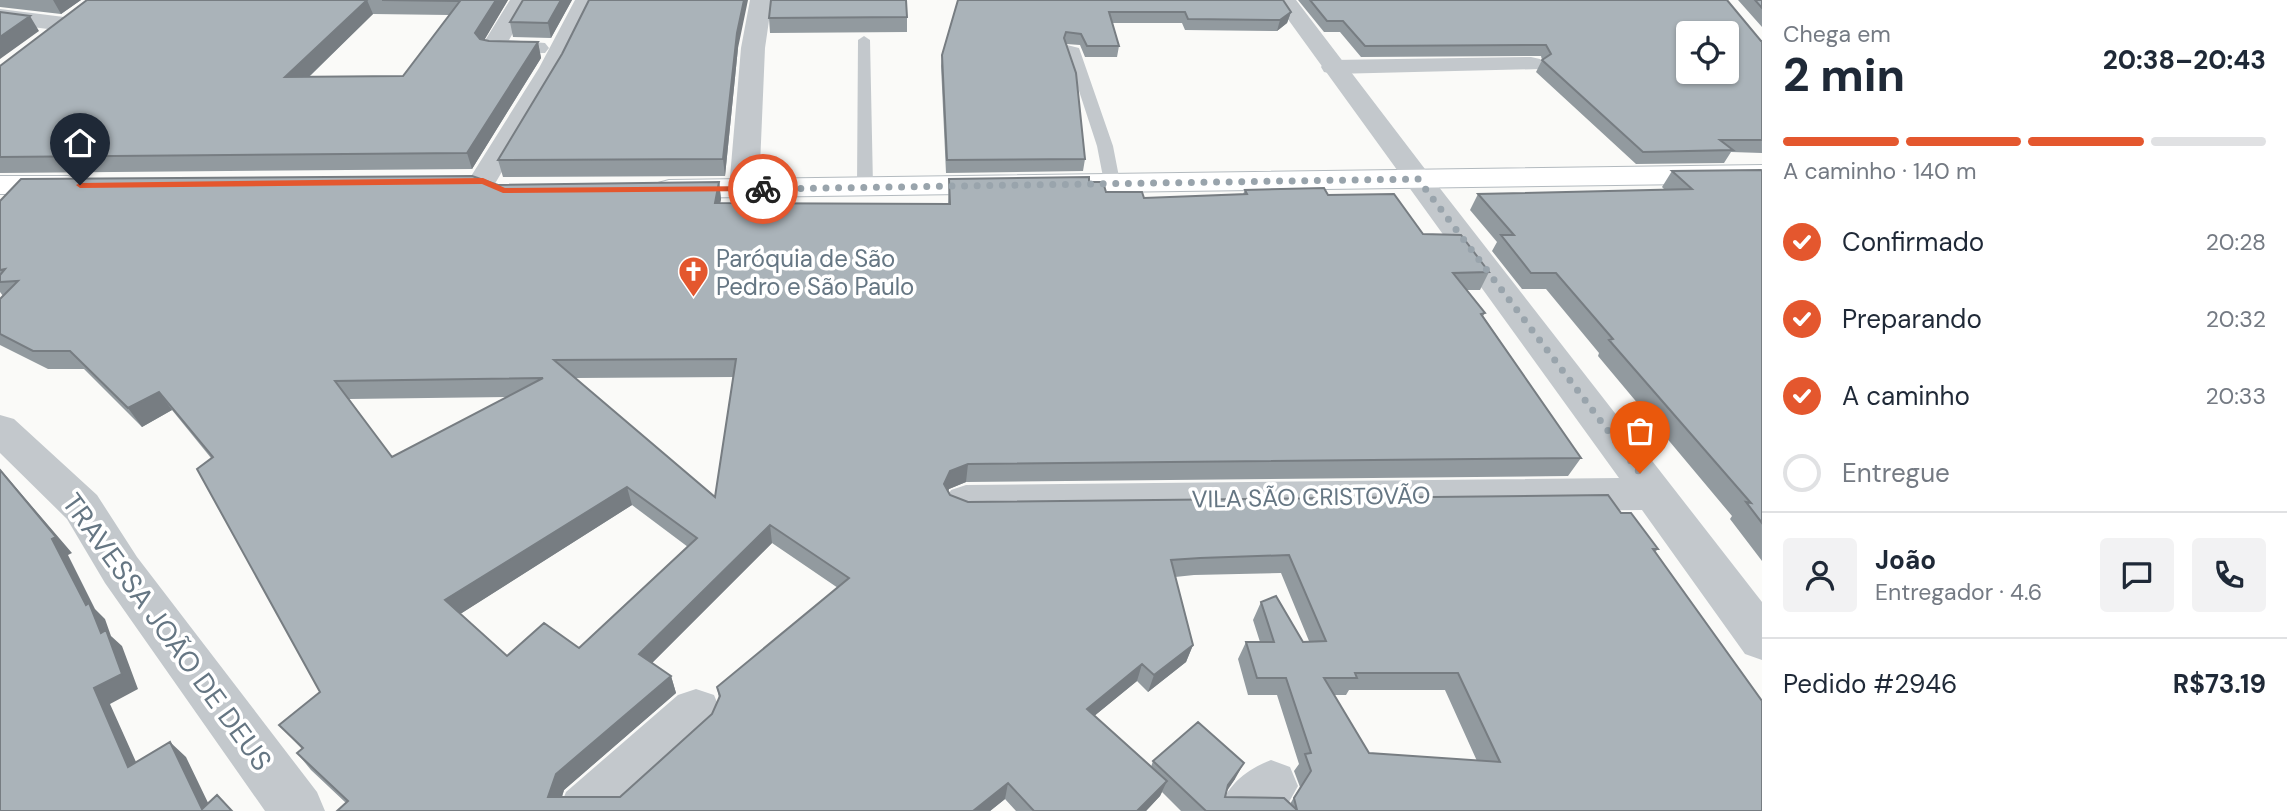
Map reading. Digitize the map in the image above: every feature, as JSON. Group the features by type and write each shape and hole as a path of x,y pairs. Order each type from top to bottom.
{"main road":[{"path":"637,190 1762,174"},
{"path":"13,185 94,185"}],"street":[{"path":"522,0 493,47 561,48"},
{"path":"481,184 586,0"},
{"path":"744,189 753,48 761,0"},
{"path":"1285,0 1762,639"},
{"path":"0,16 73,19 43,41"},
{"path":"1333,67 1531,64"},
{"path":"0,209 13,185"},
{"name":"TRAVESSA JOÃO DE DEUS","path":"0,429 82,507 121,569 298,811"},
{"name":"VILA SÃO CRISTOVÃO","path":"966,501 1656,494"},
{"path":"586,811 696,712"}],"lane":[{"path":"864,40 865,186"},
{"path":"1072,48 1105,146 1112,182"}],"building":[{"path":"87,0 367,0 285,77 403,76 460,1 382,0 496,0 475,33 480,39 538,42 467,153 0,157 0,66"},
{"path":"523,0 561,0 548,23 510,22"},
{"path":"589,0 744,0 737,33 723,159 498,160 562,54"},
{"path":"771,0 906,0 907,17 769,18"},
{"path":"958,0 1283,0 1291,12 1280,20 1188,19 1185,12 1109,12 1119,46 1087,46 1081,34 1066,32 1064,38 1076,73 1085,159 947,160 942,55"},
{"path":"1310,0 1727,0 1762,41 1762,140 1720,140 1733,150 1643,152 1542,60 1551,54 1546,45 1365,46 1343,21 1327,21"},
{"path":"0,12 30,16 0,37"},
{"path":"1761,170 1762,523 1746,502 1751,503 1609,340 1613,339 1556,273 1531,273 1501,235 1514,235 1478,194 1692,189 1672,171"},
{"path":"472,176 498,185 719,182 715,203 950,204 949,179 1089,177 1089,182 1103,182 1106,192 1142,192 1144,198 1247,194 1245,190 1324,188 1328,195 1394,194 1423,234 1461,235 1489,272 1453,273 1485,313 1481,314 1581,458 968,464 950,471 944,484 950,495 968,502 1608,495 1621,513 1631,513 1658,549 1653,549 1762,701 1762,811 1206,811 1153,761 1198,722 1244,763 1228,785 1225,797 1284,798 1297,810 1294,798 1311,771 1305,754 1311,753 1286,678 1257,678 1246,642 1274,642 1261,602 1276,596 1303,642 1326,641 1289,555 1171,560 1193,645 1154,675 1142,664 1087,709 1167,781 1137,811 1034,811 1008,783 973,811 337,811 348,801 297,753 303,748 279,725 320,692 197,469 213,457 159,392 128,408 70,351 33,351 0,334 0,299 18,281 0,282 0,275 5,269 0,270 0,201 21,179","holes":["736,359 715,497 554,360","543,378 392,457 335,381","627,487 697,538 579,648 544,623 507,656 445,600","770,525 849,578 717,687 720,696 712,714 620,797 548,797 556,774 671,676 639,654","1355,673 1458,673 1500,762 1369,753 1324,678 1357,678"]},
{"path":"0,470 56,537 52,539 86,605 89,603 101,633 106,630 122,674 94,688 128,767 170,742 202,809 217,795 232,811 0,811"}],"way so far":[{"path":"763,189 1418,179 1640,473"}],"place":[{"name":"Paróquia de São Pedro e São Paulo","path":"693,299"}],"route":[{"path":"80,185 483,181 503,190 763,189"}]}
